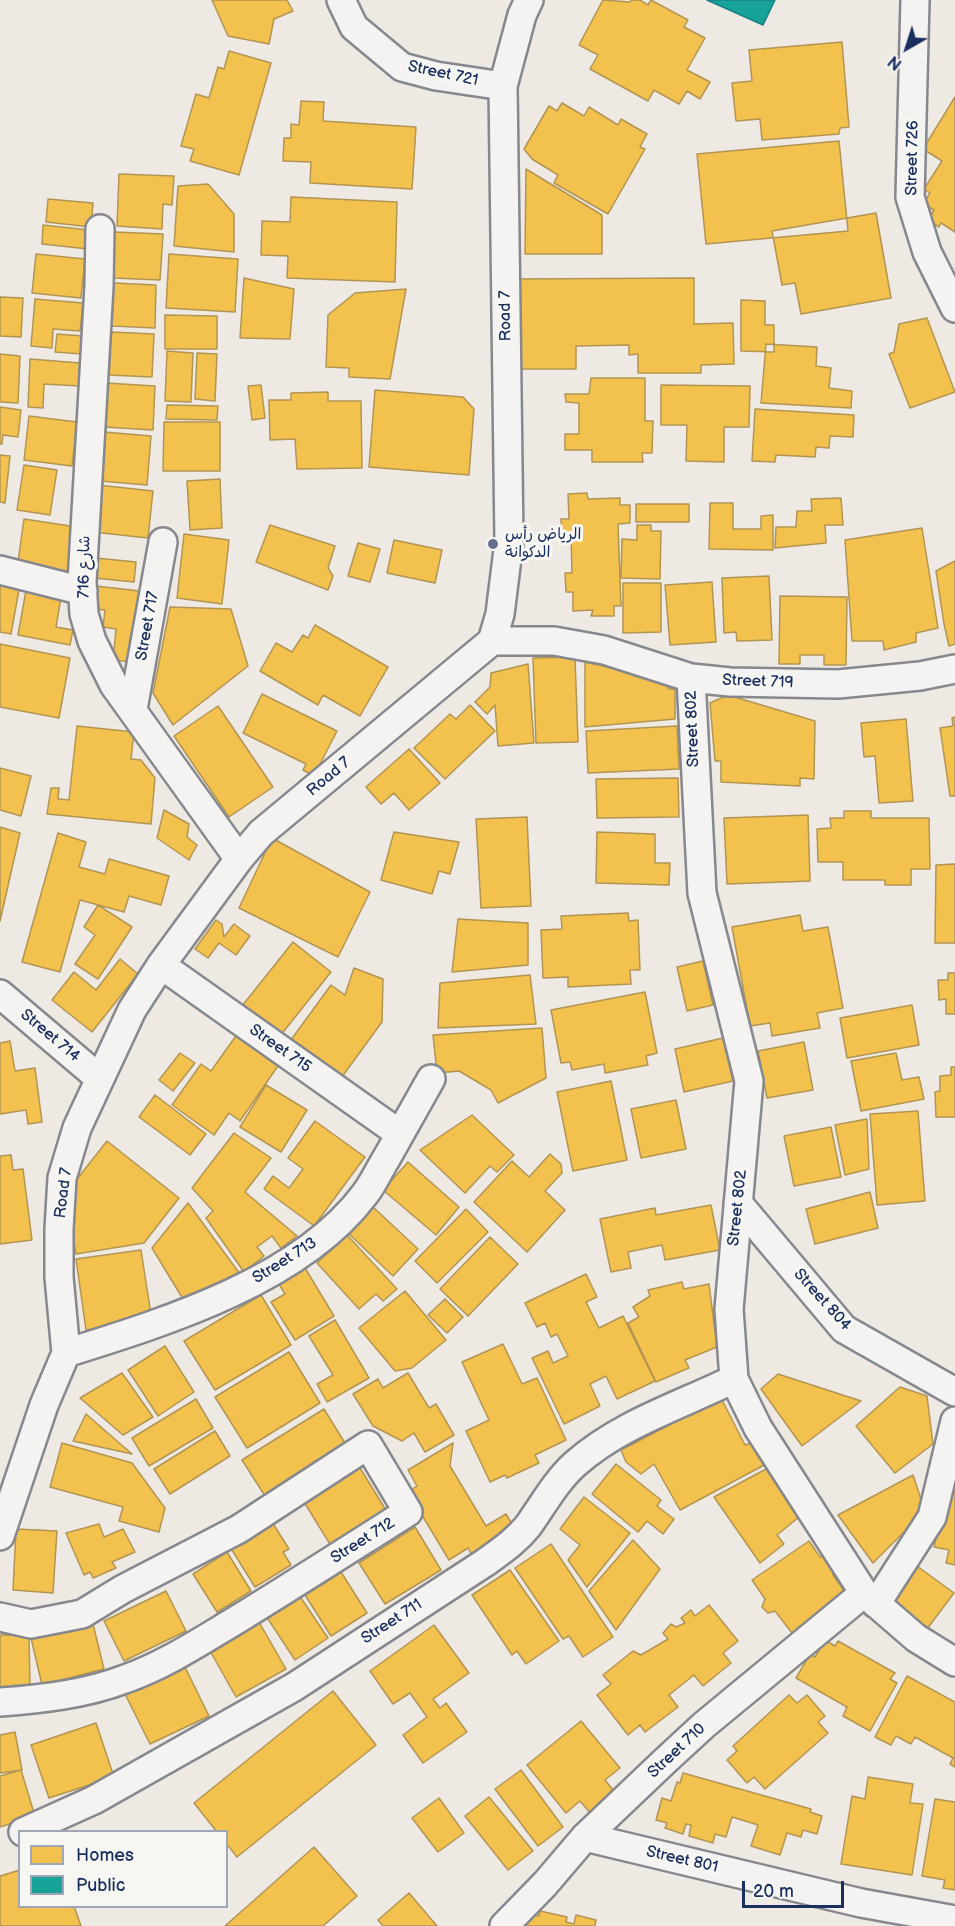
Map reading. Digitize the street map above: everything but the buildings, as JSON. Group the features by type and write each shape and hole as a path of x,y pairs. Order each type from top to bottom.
{"street":[{"name":"Street 721","path":"341,0 354,27 402,67 436,76 503,86"},
{"name":"Road 7","path":"0,1536 40,1415 66,1353 59,1277 63,1178 77,1128 132,1010 161,965 239,859 261,833 492,641 500,614 509,542 503,86 522,15 529,0"},
{"name":"Street 726","path":"915,0 910,197 927,252 955,308"},
{"name":"شارع 716","path":"100,229 83,591 84,614 92,641 114,685 239,859"},
{"name":"Street 717","path":"132,710 163,542"},
{"path":"0,570 83,591"},
{"name":"Street 719","path":"492,641 554,641 604,650 691,678 730,682 838,684 920,676 955,669"},
{"name":"Street 802","path":"691,678 702,893 749,1081 729,1309 734,1379 758,1428 870,1598 916,1638 955,1662"},
{"name":"Street 715","path":"161,965 400,1134"},
{"name":"Street 714","path":"0,994 99,1078"},
{"name":"Street 713","path":"66,1353 153,1326 230,1293 279,1267 310,1247 337,1226 365,1194 431,1080"},
{"name":"Street 804","path":"738,1203 844,1329 955,1392"},
{"name":"Street 711","path":"26,1830 94,1800 294,1687 513,1542 563,1477 595,1449 626,1429 734,1379"},
{"name":"Street 710","path":"504,1926 545,1884 585,1837 704,1725 870,1598 932,1517 955,1421"},
{"name":"Street 712","path":"0,1617 31,1624 82,1614 123,1589 239,1529 368,1445 408,1512 272,1598 150,1669 94,1689 41,1699 0,1702"},
{"name":"Street 711","path":"0,1840 18,1833"},
{"name":"Street 801","path":"585,1837 861,1903 955,1920"}],"place":[{"name":"الرياض رأس الدكوانة","path":"493,544"}]}
